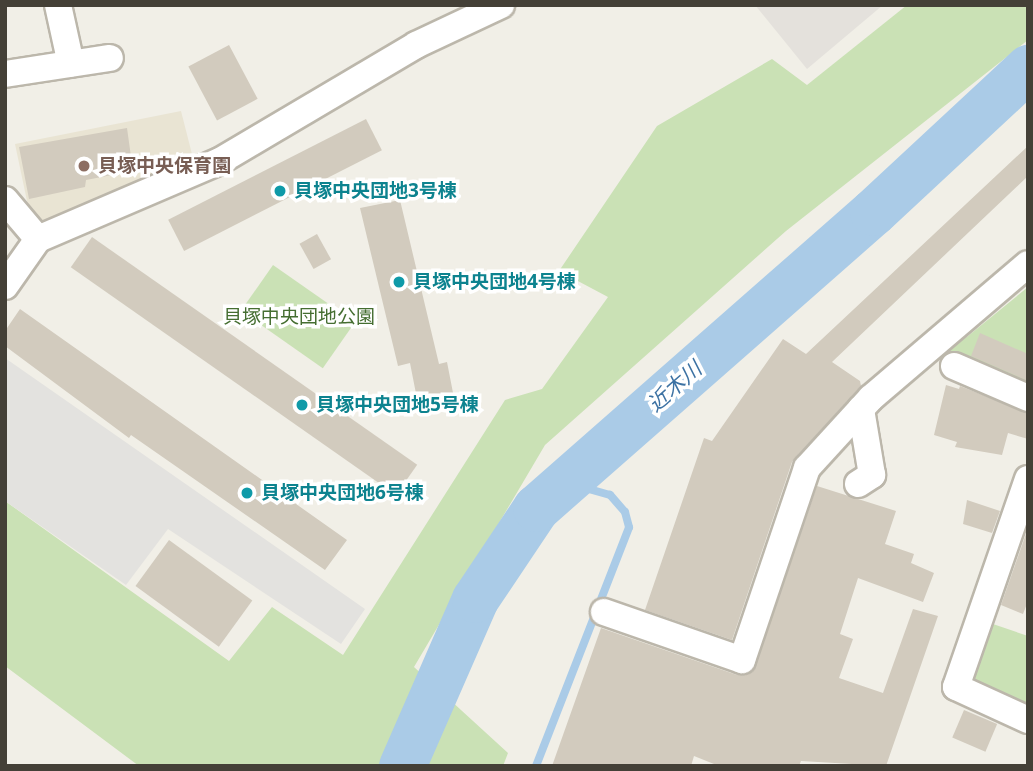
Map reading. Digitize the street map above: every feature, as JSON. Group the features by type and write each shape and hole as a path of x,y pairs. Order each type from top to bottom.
{"street":[{"path":"58,5 71,64"},
{"path":"5,286 38,239 220,161 393,58 501,5"},
{"path":"5,74 110,58"},
{"path":"5,200 38,239"},
{"path":"604,612 742,660 807,468 861,409 1028,264"},
{"path":"954,366 1028,398"},
{"path":"858,484 872,475 861,409"},
{"path":"1028,479 956,687 1028,720"}],"shaded area":[{"path":"755,5 883,5 807,69"},
{"path":"181,111 194,162 97,203 38,223 31,220 15,144"},
{"path":"5,358 365,609 341,644 168,529 126,585 5,501"}],"green space":[{"path":"907,5 1028,5 1028,40 786,231 545,445 414,667 508,753 503,766 139,766 5,666 5,501 229,661 272,607 343,655 505,400 542,389 608,297 559,271 657,126 772,59 807,85"},
{"name":"貝塚中央団地公園","path":"273,265 355,322 323,368 241,311"},
{"path":"1028,287 1028,387 943,352 968,336"},
{"path":"990,623 1028,636 1028,707 975,681 973,674"}],"building":[{"path":"229,45 258,99 217,120 188,67"},
{"name":"貝塚中央団地3号棟","path":"366,119 382,150 184,251 168,220"},
{"name":"貝塚中央保育園","path":"127,128 133,171 86,180 85,187 29,199 19,147"},
{"path":"1028,146 1028,176 832,362 860,381 861,386 792,462 732,640 645,610 704,438 712,441 783,339 806,354"},
{"name":"貝塚中央団地4号棟","path":"400,200 439,364 447,362 455,403 419,409 410,363 398,366 360,208"},
{"path":"317,234 331,259 314,269 300,244"},
{"path":"92,237 417,465 396,495 71,267"},
{"path":"20,309 347,540 325,570 131,435 129,438 5,346 5,331"},
{"path":"980,333 1028,354 1028,381 971,356"},
{"path":"946,385 959,389 960,386 1028,413 1028,439 1008,433 1002,455 955,447 957,442 934,435"},
{"path":"817,486 896,511 885,544 914,554 911,563 934,573 923,602 858,578 840,634 853,639 839,678 883,693 913,609 938,616 886,766 801,761 799,766 719,766 694,756 691,766 552,766 601,628 737,675 753,671"},
{"path":"967,500 1000,511 992,533 963,524"},
{"path":"1028,528 1028,601 1023,614 1001,605"},
{"path":"169,540 252,601 219,647 135,586"},
{"path":"964,710 997,724 985,752 952,738"}],"waterway":[{"name":"近木川","path":"402,766 475,599 536,508 873,212 1028,68"},
{"path":"536,766 629,527 625,512 610,495 564,482"}],"place":[{"name":"貝塚中央保育園","path":"84,166"},
{"name":"貝塚中央団地3号棟","path":"280,191"},
{"name":"貝塚中央団地4号棟","path":"399,282"},
{"name":"貝塚中央団地5号棟","path":"302,405"},
{"name":"貝塚中央団地6号棟","path":"247,493"}]}
